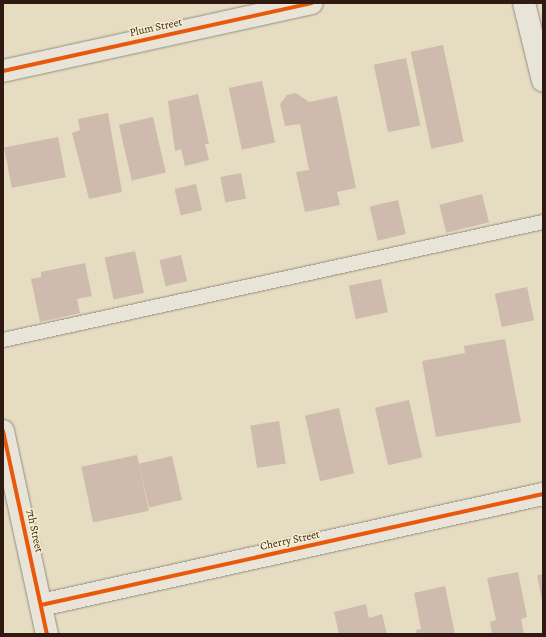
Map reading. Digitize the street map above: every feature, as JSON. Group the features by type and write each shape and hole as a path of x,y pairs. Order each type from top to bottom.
{"street":[{"name":"Plum Street","path":"3,71 312,3"},
{"path":"524,3 543,82"},
{"name":"7th Street","path":"3,431 47,634"},
{"name":"Cherry Street","path":"41,605 543,494"}],"lane":[{"path":"3,340 543,222"}],"building":[{"path":"443,45 464,142 431,149 411,52"},
{"path":"406,58 420,125 388,132 374,65"},
{"path":"262,81 275,143 242,150 229,88"},
{"path":"296,93 309,102 337,96 356,188 337,192 340,205 305,212 296,172 309,170 300,124 285,126 280,104 287,95"},
{"path":"198,94 209,144 205,144 209,160 185,166 181,149 175,151 168,101"},
{"path":"108,113 122,192 89,199 72,133 80,130 78,119"},
{"path":"153,117 166,173 132,180 119,125"},
{"path":"58,137 66,177 12,188 4,147"},
{"path":"241,173 246,199 225,203 220,177"},
{"path":"196,184 202,210 181,215 175,189"},
{"path":"482,194 489,222 446,233 439,205"},
{"path":"398,200 406,234 378,241 370,207"},
{"path":"135,251 144,293 114,300 105,257"},
{"path":"181,255 187,281 166,286 160,260"},
{"path":"85,263 92,296 77,299 80,313 40,322 31,279 41,277 41,272"},
{"path":"381,279 388,312 356,319 349,286"},
{"path":"527,287 534,320 502,327 495,294"},
{"path":"505,339 521,422 436,437 422,361 465,353 464,346"},
{"path":"409,400 422,457 388,465 375,408"},
{"path":"339,408 354,473 320,481 305,416"},
{"path":"279,421 286,463 257,468 250,426"},
{"path":"137,455 149,511 93,523 81,467"},
{"path":"172,456 182,500 149,507 139,464"},
{"path":"518,572 527,617 521,619 524,634 492,634 490,622 496,620 487,578"},
{"path":"543,574 543,601 542,601 537,575"},
{"path":"445,586 455,634 417,634 416,630 421,629 414,593"},
{"path":"366,604 369,618 382,614 387,634 339,634 334,612"}],"cycle path":[{"path":"3,71 312,3"},
{"path":"3,431 47,634"},
{"path":"41,605 543,494"}]}
